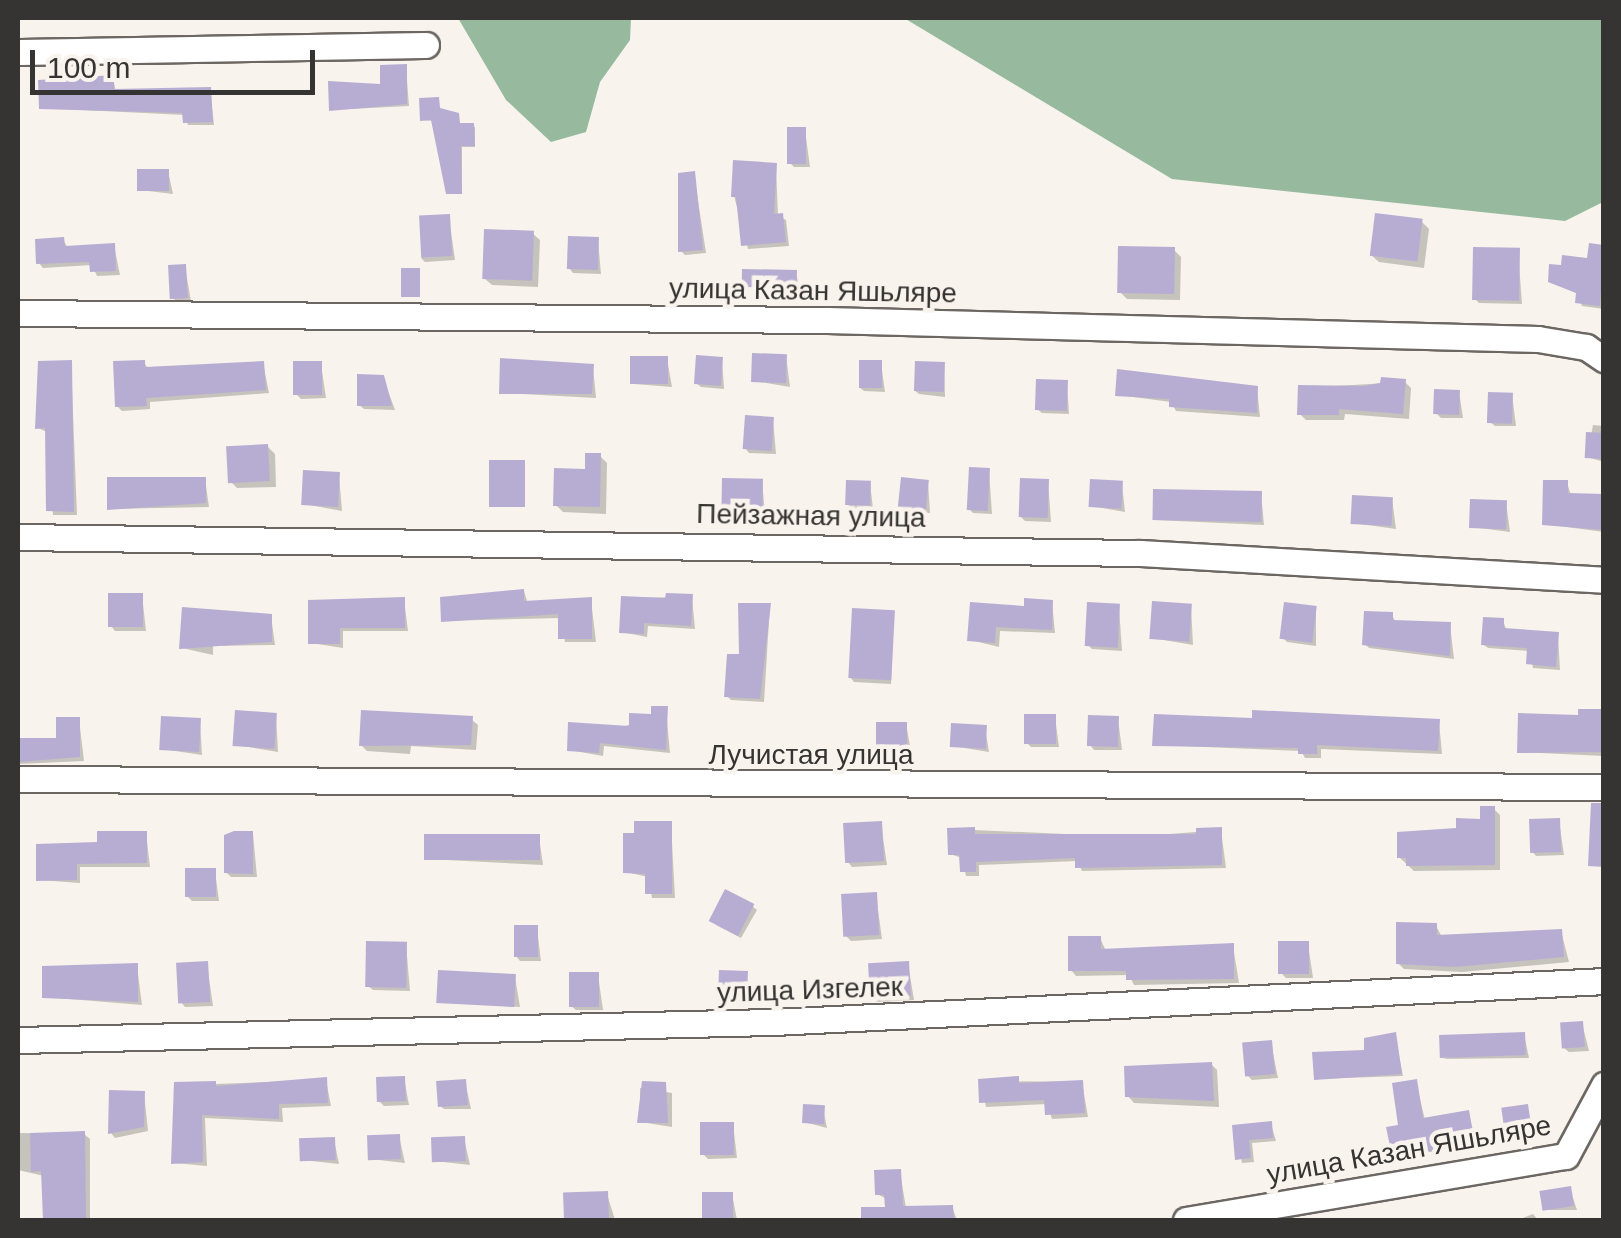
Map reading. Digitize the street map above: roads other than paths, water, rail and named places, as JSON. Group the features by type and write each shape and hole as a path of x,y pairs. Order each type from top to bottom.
{"street":[{"path":"18,52 426,46"},
{"name":"улица Казан Яшьляре","path":"18,313 827,320 1518,338 1586,347 1604,359"},
{"name":"Пейзажная улица","path":"18,537 1140,554 1604,580"},
{"name":"Лучистая улица","path":"18,779 1604,787"},
{"name":"улица Изгелек","path":"18,1040 773,1022 1604,982"},
{"name":"улица Казан Яшьляре","path":"1186,1220 1566,1156 1604,1086"}]}
